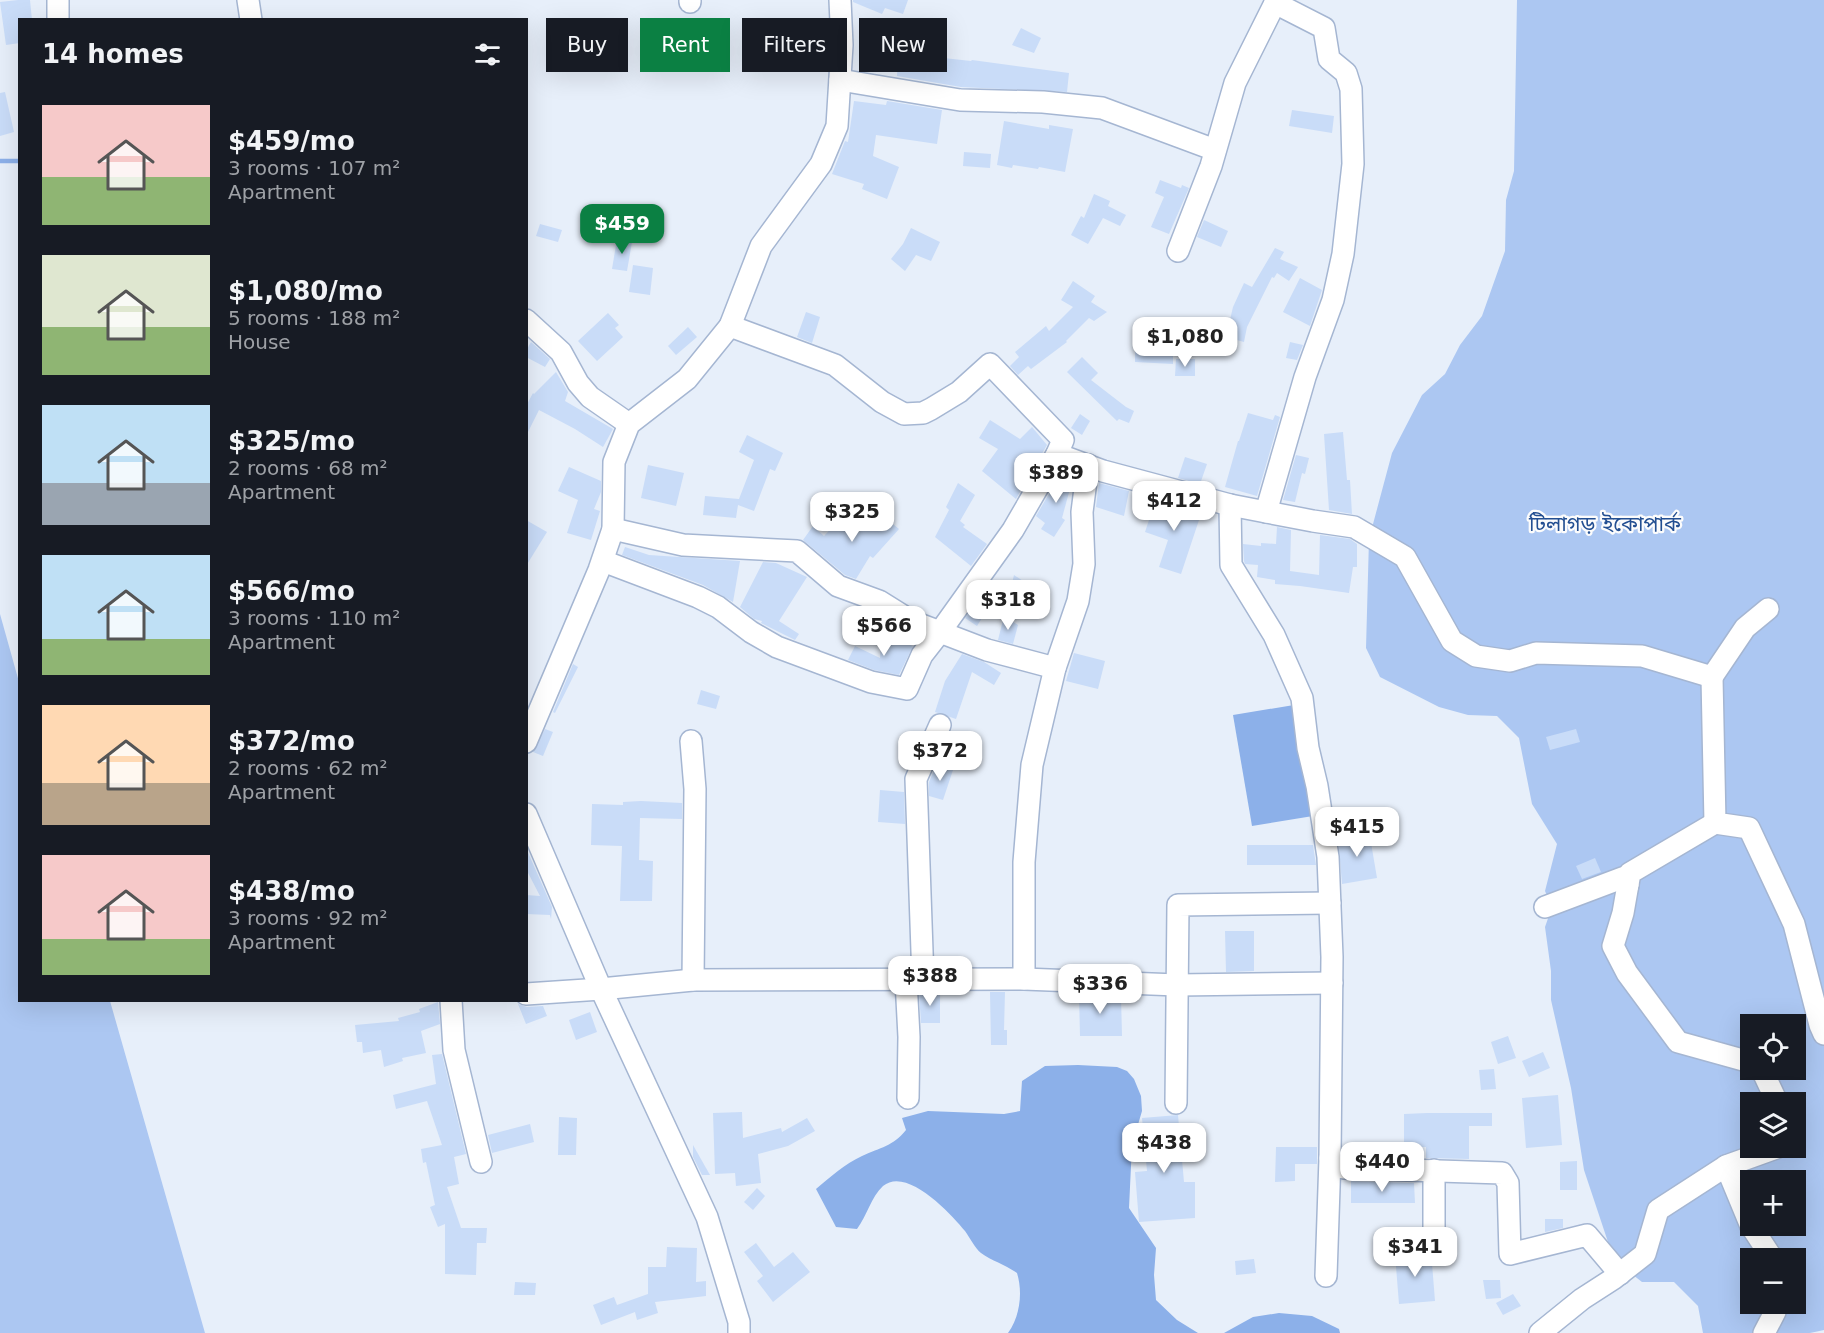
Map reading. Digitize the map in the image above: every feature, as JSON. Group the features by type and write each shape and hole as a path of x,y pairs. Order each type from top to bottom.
{"street":[{"path":"58,0 58,18"},
{"path":"248,0 251,18"},
{"path":"528,737 603,561 612,529 614,462 629,424 687,379 730,326 761,246 821,164 837,126 842,45 840,0"},
{"path":"1178,250 1215,150 1235,82 1275,2 1324,28 1329,60 1346,73 1350,89 1353,164 1342,255 1333,300 1305,377 1266,512"},
{"path":"840,80 960,100 1043,102 1102,108 1215,150"},
{"path":"528,322 561,352 578,383 590,397 629,424"},
{"path":"603,561 698,597 777,647 871,682 907,689 922,655 1012,530 1063,440 990,364 959,392 931,409 923,413 904,414 882,402 835,365 730,326"},
{"path":"1057,454 1103,471 1230,505 1354,527 1405,557 1452,641 1476,656 1510,661 1536,654 1642,656 1712,677"},
{"path":"1024,979 1024,862 1032,765 1055,668 1079,592 1084,564 1082,512 1088,465"},
{"path":"1230,505 1230,565 1274,635 1302,698 1308,748 1317,786 1328,857 1332,983 1326,1276"},
{"path":"612,529 684,545 796,551 838,586 879,601 911,621 987,650 1055,668"},
{"path":"1715,823 1712,677 1744,628 1768,609"},
{"path":"908,1098 909,1037 914,980 916,779 940,725"},
{"path":"691,741 695,789 693,980"},
{"path":"528,819 601,989 707,1217 739,1322 739,1333"},
{"path":"1740,1059 1678,1042 1627,973 1613,946 1623,913 1630,873 1715,823 1749,828 1794,924 1824,1034"},
{"path":"1545,907 1622,878 1628,885"},
{"path":"1176,1103 1178,905 1330,903"},
{"path":"528,994 693,980 1024,979 1177,985 1332,983"},
{"path":"451,1002 454,1050 481,1162"},
{"path":"1330,1158 1333,1166 1344,1168 1502,1173 1508,1183 1510,1254 1587,1235 1620,1274"},
{"path":"1540,1333 1582,1299 1646,1254 1658,1210 1726,1166 1748,1158"},
{"path":"1726,1166 1740,1199"},
{"path":"1434,1170 1434,1238"},
{"path":"1764,1333 1775,1314"}],"green space":[{"name":"টিলাগড় ইকোপার্ক","path":"1517,0 1824,0 1824,1330 1810,1333 1703,1333 1698,1306 1674,1282 1642,1282 1614,1260 1584,1170 1571,1088 1551,1000 1551,971 1545,927 1552,907 1545,891 1557,844 1532,804 1519,738 1497,716 1468,715 1439,707 1380,677 1366,648 1369,539 1392,453 1422,395 1445,374 1460,345 1482,316 1505,251 1506,200 1514,171"},
{"path":"0,614 18,678 18,1002 110,1002 205,1333 0,1333"}],"shaded area":[{"path":"1294,705 1313,816 1252,826 1233,715"},
{"path":"1045,1066 1117,1067 1127,1071 1134,1079 1141,1096 1142,1111 1132,1145 1129,1208 1156,1248 1154,1275 1156,1300 1177,1320 1198,1333 1008,1333 1019,1304 1020,1288 1017,1273 981,1253 958,1223 928,1195 904,1182 893,1181 883,1186 875,1196 857,1229 836,1227 816,1189 850,1163 896,1140 906,1130 902,1118 928,1111 1004,1114 1020,1111 1022,1081"},
{"path":"1279,1313 1312,1316 1339,1329 1340,1333 1224,1333 1253,1317"}],"building":[{"path":"30,0 32,18 18,18 18,43 6,45 0,2"},
{"path":"853,0 908,0 903,14 885,8 882,14 853,2"},
{"path":"1021,28 1041,38 1034,53 1012,45"},
{"path":"947,58 1069,73 1067,92 961,87 897,76 897,72 947,72"},
{"path":"5,92 14,132 0,136 0,93"},
{"path":"854,101 886,105 887,101 942,110 937,144 876,135 873,156 899,167 887,199 862,189 864,184 832,174 845,141 848,142"},
{"path":"1292,110 1334,116 1332,133 1289,126"},
{"path":"1004,121 1049,129 1049,125 1073,129 1065,172 1039,167 1038,169 1013,165 1012,168 997,165"},
{"path":"964,152 991,154 990,168 963,166"},
{"path":"1160,180 1181,188 1182,185 1189,188 1169,234 1151,227 1164,197 1155,193"},
{"path":"1094,194 1110,201 1108,206 1126,215 1120,226 1103,218 1088,244 1071,235 1081,216 1084,218"},
{"path":"1204,220 1228,231 1221,247 1197,237"},
{"path":"540,224 562,230 558,242 536,236"},
{"path":"911,228 940,242 931,261 916,255 905,271 891,259 903,244"},
{"path":"617,239 632,242 627,271 612,269"},
{"path":"1275,248 1284,252 1280,259 1298,267 1289,281 1277,273 1274,278 1272,277 1247,327 1244,342 1226,337 1233,307 1244,283 1252,287"},
{"path":"633,265 653,268 650,295 629,292"},
{"path":"1300,278 1322,290 1310,326 1283,312"},
{"path":"1073,281 1095,296 1091,302 1107,312 1094,321 1089,318 1067,342 1031,369 1028,366 1018,375 1010,366 1019,357 1015,352 1046,326 1049,331 1073,307 1061,300"},
{"path":"806,312 820,317 812,343 797,337"},
{"path":"608,313 619,325 615,328 623,337 597,361 578,341"},
{"path":"688,327 697,337 676,355 668,346"},
{"path":"531,342 550,359 545,367 528,358 528,347"},
{"path":"1290,342 1303,345 1297,360 1286,358"},
{"path":"1135,345 1173,347 1173,364 1135,362"},
{"path":"1082,357 1098,373 1091,380 1134,411 1129,423 1119,419 1117,421 1067,372"},
{"path":"1176,359 1195,359 1195,376 1175,376"},
{"path":"556,372 568,392 565,401 613,429 603,447 539,410 528,432 528,402"},
{"path":"1248,413 1273,420 1275,415 1280,417 1257,496 1225,487"},
{"path":"1080,414 1090,421 1082,435 1071,428"},
{"path":"990,420 1020,439 1032,427 1047,445 1016,499 982,471 998,449 979,438"},
{"path":"1343,432 1352,514 1329,510 1324,434"},
{"path":"747,435 783,453 775,471 770,469 754,511 738,505 736,518 703,515 705,496 739,499 754,460 739,452"},
{"path":"1296,455 1309,458 1305,474 1302,473 1295,502 1283,500"},
{"path":"1185,457 1207,464 1200,484 1178,478"},
{"path":"648,465 684,473 676,506 641,498"},
{"path":"569,467 601,481 601,492 594,509 600,511 591,540 567,533 578,500 558,491"},
{"path":"1063,470 1074,474 1062,518 1065,520 1054,537 1041,529 1045,523 1036,516"},
{"path":"958,483 975,495 960,521 965,525 963,527 987,544 971,566 935,537 949,510 946,507"},
{"path":"1099,483 1129,491 1124,516 1096,507"},
{"path":"1155,502 1169,506 1170,502 1202,511 1181,574 1159,567 1168,540 1145,532"},
{"path":"877,511 899,529 873,558 870,556 856,579 845,575 803,540 813,526 824,536 842,517 859,532"},
{"path":"528,521 547,532 528,563"},
{"path":"1277,527 1291,530 1290,571 1319,575 1320,535 1350,539 1357,544 1357,567 1353,567 1349,593 1275,584 1275,580 1257,577 1258,565 1245,564 1243,544 1261,546 1261,543 1276,544"},
{"path":"625,547 649,555 740,561 733,602 703,585 622,555"},
{"path":"763,562 776,563 807,577 779,621 799,634 795,640 761,623 762,621 754,619 740,607"},
{"path":"1014,575 1029,585 1018,602 1009,595"},
{"path":"979,600 989,607 977,626 965,618"},
{"path":"1004,616 1018,625 1013,644 998,640"},
{"path":"881,641 901,642 913,646 899,675 874,670 848,660 855,646 880,658"},
{"path":"1074,653 1105,661 1098,689 1066,681"},
{"path":"962,654 984,662 1001,673 994,685 972,672 956,719 935,712 945,681"},
{"path":"573,664 578,667 555,713 553,712"},
{"path":"701,690 720,696 716,709 697,704"},
{"path":"545,729 553,732 543,756 533,752"},
{"path":"1576,729 1580,742 1550,750 1546,737"},
{"path":"936,765 953,770 943,800 929,796 929,782"},
{"path":"880,790 904,792 905,824 878,822"},
{"path":"623,802 682,803 682,819 640,818 639,860 653,861 652,901 620,901 622,846 591,845 592,804 623,805"},
{"path":"1369,831 1377,878 1342,884 1338,836"},
{"path":"1247,845 1313,845 1316,865 1247,865"},
{"path":"528,853 552,907 551,919 550,915 528,914 528,895 540,896 528,873"},
{"path":"1595,858 1601,872 1582,879 1576,866"},
{"path":"1225,931 1254,931 1254,971 1226,972"},
{"path":"919,992 940,992 940,1023 921,1023"},
{"path":"990,992 1005,992 1004,1030 1007,1030 1007,1045 991,1045"},
{"path":"1079,994 1121,996 1122,1036 1080,1036"},
{"path":"438,1002 440,1024 421,1031 426,1053 402,1058 403,1061 384,1067 381,1050 363,1053 362,1042 357,1042 355,1025 399,1021 398,1018 420,1012 419,1009"},
{"path":"518,1004 527,1007 543,1006 547,1016 526,1024"},
{"path":"590,1012 597,1032 576,1040 569,1020"},
{"path":"1508,1036 1516,1058 1498,1064 1491,1042"},
{"path":"1543,1052 1550,1068 1529,1077 1522,1061"},
{"path":"442,1054 466,1154 454,1157 459,1184 447,1187 461,1228 487,1228 486,1243 477,1243 476,1275 445,1274 445,1224 438,1227 430,1207 435,1205 421,1149 442,1145 427,1101 396,1109 393,1095 436,1084 432,1055"},
{"path":"1494,1069 1496,1089 1481,1090 1479,1070"},
{"path":"1558,1095 1562,1145 1526,1148 1522,1098"},
{"path":"742,1112 743,1138 781,1128 782,1132 807,1118 815,1131 788,1146 758,1154 761,1183 736,1186 735,1173 715,1174 713,1113"},
{"path":"1492,1113 1492,1126 1469,1126 1469,1159 1426,1158 1426,1147 1404,1148 1404,1114"},
{"path":"1178,1115 1184,1182 1195,1182 1195,1218 1139,1222 1135,1172 1147,1171 1142,1118"},
{"path":"559,1117 577,1118 576,1155 558,1155"},
{"path":"530,1124 534,1142 492,1153 488,1135"},
{"path":"693,1145 710,1175 702,1175 693,1157"},
{"path":"1276,1147 1317,1147 1317,1164 1295,1164 1295,1181 1275,1182"},
{"path":"1577,1161 1577,1190 1560,1190 1560,1162"},
{"path":"1351,1181 1414,1183 1415,1203 1351,1203"},
{"path":"757,1188 765,1196 753,1210 744,1202"},
{"path":"1545,1219 1563,1219 1563,1228 1545,1232"},
{"path":"756,1243 774,1267 793,1252 810,1272 773,1302 757,1281 763,1276 744,1252"},
{"path":"667,1247 697,1248 696,1282 706,1281 706,1296 655,1302 658,1313 637,1320 635,1312 601,1325 593,1305 614,1297 617,1305 648,1294 648,1267 666,1267"},
{"path":"1431,1251 1435,1301 1399,1304 1395,1254"},
{"path":"1254,1259 1256,1273 1236,1275 1235,1261"},
{"path":"1483,1280 1500,1280 1501,1298 1486,1299"},
{"path":"515,1282 536,1283 535,1295 514,1295"},
{"path":"1513,1294 1521,1306 1503,1315 1496,1303"}],"waterway":[{"path":"0,161 18,161"}]}
